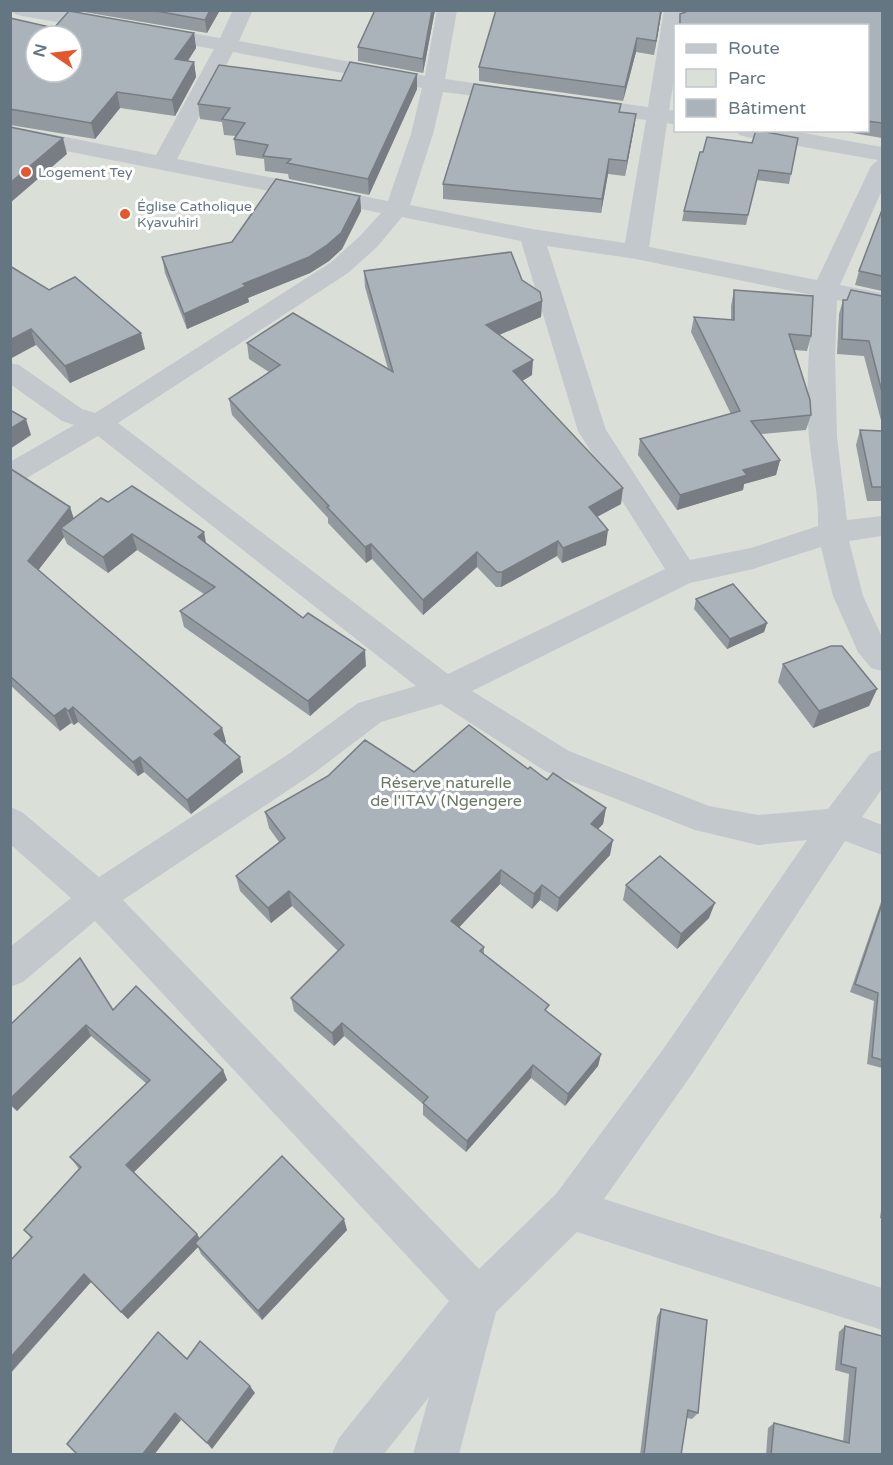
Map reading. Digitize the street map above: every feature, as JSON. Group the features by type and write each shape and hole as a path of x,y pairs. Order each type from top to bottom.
{"street":[{"path":"22,10 434,84 667,117"},
{"path":"164,162 227,45 243,10"},
{"path":"10,475 99,423 339,268 368,242 397,209 422,134 434,84 447,10"},
{"path":"636,252 667,117 674,10"},
{"path":"758,132 882,154"},
{"path":"10,133 532,236 636,252 882,301"},
{"path":"882,166 825,291 823,437 833,510 832,532 848,596 874,652 882,659"},
{"path":"532,236 592,431 683,573"},
{"path":"10,371 72,415 99,423 446,690 557,761 707,820 758,830 838,823 882,840"},
{"path":"10,970 97,898 302,763 370,712 446,690 683,573 753,558 832,532 882,526"},
{"path":"355,1455 478,1300 571,1209 678,1061 838,823 882,764"},
{"path":"10,822 97,898 478,1300"},
{"path":"571,1209 882,1309"},
{"path":"436,1455 478,1300"}],"green space":[{"name":"Réserve naturelle de l'ITAV (Ngengere","path":"11,11 882,11 882,1454 11,1454"}],"building":[{"path":"151,10 210,10 205,20"},
{"path":"375,10 432,10 423,59 358,47"},
{"path":"496,10 661,10 656,41 637,38 625,87 479,67"},
{"path":"686,10 882,10 882,123 869,121 869,24 680,24 680,14"},
{"path":"69,11 194,33 175,59 194,62 172,100 117,92 91,123 10,109 10,18 36,24 24,24 24,84 84,84 84,24 58,24"},
{"path":"350,62 417,74 368,179 287,163 291,159 263,156 268,145 234,139 245,123 222,119 230,108 198,104 219,65 341,81"},
{"path":"474,84 621,104 619,112 636,114 627,161 609,159 602,199 443,184"},
{"path":"10,127 63,138 10,183"},
{"path":"755,132 798,138 791,174 759,170 748,215 684,211 700,152 703,152 707,137 752,143"},
{"path":"276,179 360,196 341,233 327,245 309,257 243,284 246,286 184,314 162,257 232,242"},
{"path":"882,210 882,276 859,271"},
{"path":"511,252 522,280 540,292 542,301 486,325 533,360 513,371 623,488 589,507 608,530 563,548 558,541 502,572 497,572 477,552 423,600 371,544 365,547 229,399 280,365 247,343 293,313 393,372 364,271"},
{"path":"10,266 49,290 75,277 141,333 65,366 31,329 10,340"},
{"path":"734,290 813,296 811,336 789,334 810,400 811,415 751,421 780,460 743,470 747,475 680,495 640,439 740,411 694,317 734,320"},
{"path":"851,290 882,296 882,392 869,341 842,339 843,300 847,300"},
{"path":"10,410 26,419 10,429"},
{"path":"860,430 882,431 882,487 872,487"},
{"path":"11,469 70,507 28,561 222,728 214,734 240,757 187,800 140,757 133,762 73,707 68,711 65,708 54,716 10,676"},
{"path":"132,486 204,532 198,537 303,618 308,613 365,650 308,701 180,611 215,587 132,534 103,557 61,528 101,498 108,502"},
{"path":"733,584 767,623 730,639 696,599"},
{"path":"831,646 842,646 877,689 819,711 783,664"},
{"path":"469,725 528,769 530,767 547,780 553,773 606,808 591,824 613,840 559,898 542,885 534,894 501,870 451,921 484,947 480,951 549,1005 545,1010 601,1054 568,1094 533,1065 467,1141 423,1103 428,1097 342,1023 332,1033 291,998 344,945 289,891 268,908 236,876 285,838 265,812 328,776 365,740 414,772"},
{"path":"660,856 715,903 681,934 626,885"},
{"path":"882,904 882,1060 872,1057 878,993 855,984"},
{"path":"80,958 113,1010 136,986 223,1070 126,1165 197,1234 121,1312 84,1274 10,1358 10,1261 32,1237 24,1230 81,1167 70,1157 150,1080 86,1025 10,1099 10,1025"},
{"path":"282,1156 344,1219 258,1311 195,1243"},
{"path":"661,1309 707,1320 698,1413 688,1410 681,1455 644,1455"},
{"path":"845,1326 882,1336 882,1455 771,1455 774,1423 849,1443 856,1368 841,1364"},
{"path":"158,1332 187,1359 200,1341 250,1386 207,1443 175,1413 142,1455 78,1455 67,1444"}],"place":[{"name":"Logement Tey","path":"26,172"},
{"name":"Église Catholique Kyavuhiri","path":"125,214"}]}
